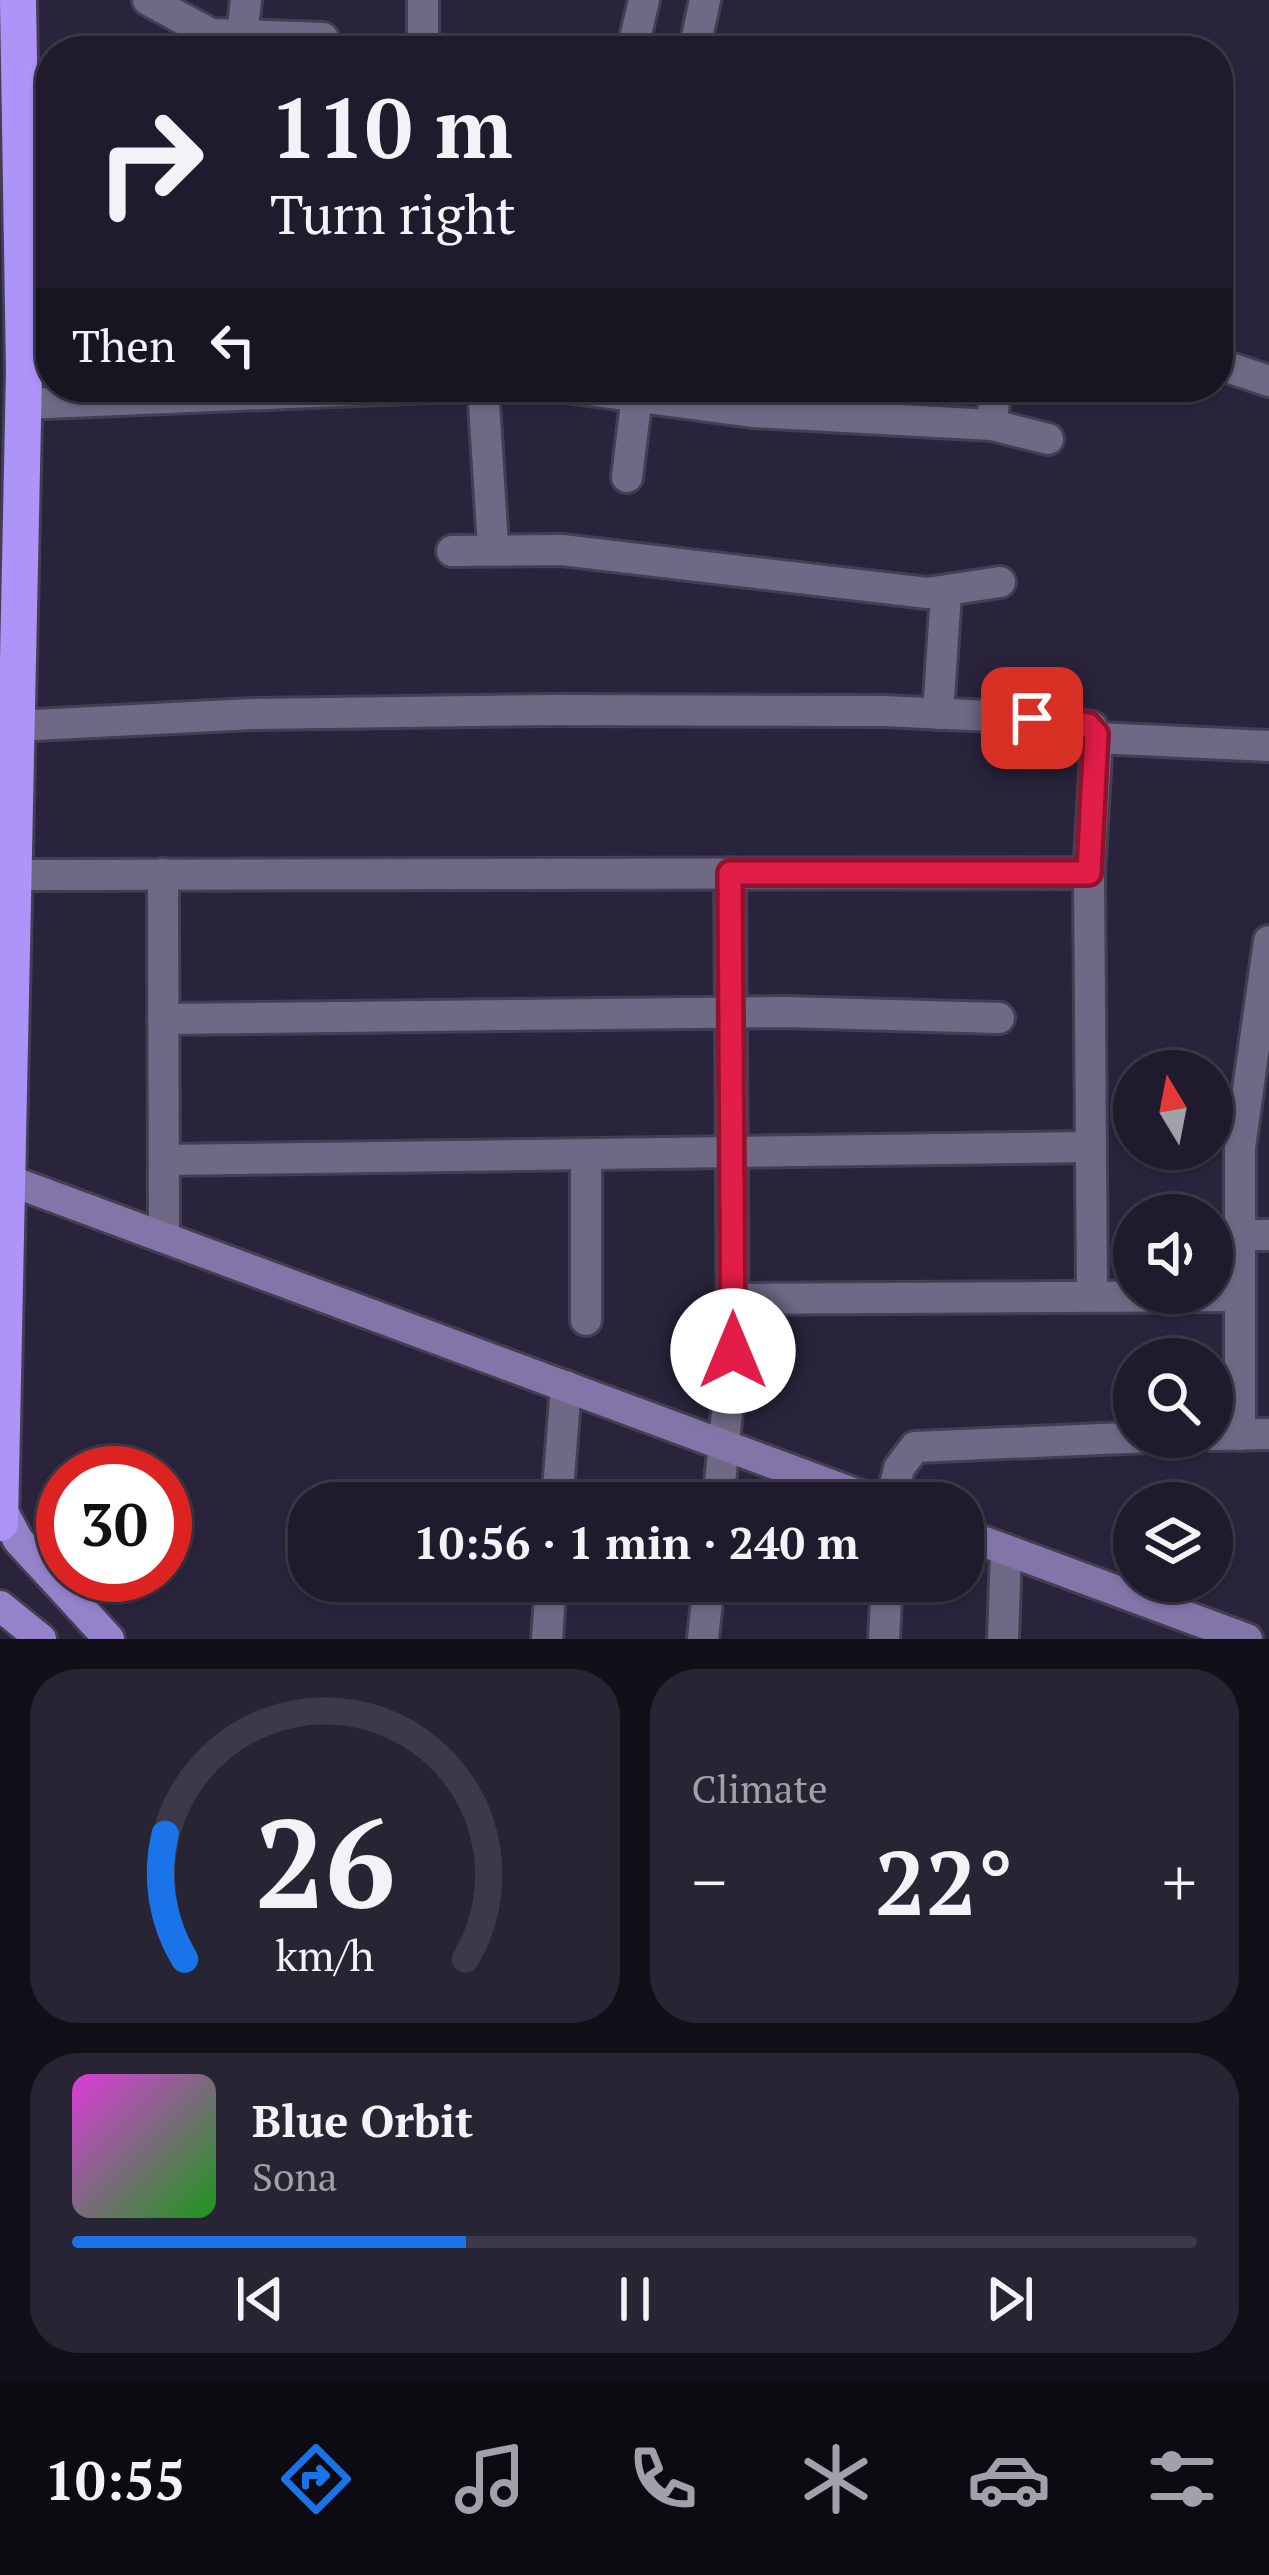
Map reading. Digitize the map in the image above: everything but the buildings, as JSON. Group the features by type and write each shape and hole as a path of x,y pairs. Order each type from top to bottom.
{"highway":[{"path":"1,1513 3,1178 23,404 18,0"}],"main road":[{"path":"1,1513 18,1540 110,1639"},
{"path":"0,1606 41,1639"}],"street":[{"path":"148,0 192,36"},
{"path":"242,35 246,0"},
{"path":"422,36 423,0"},
{"path":"636,36 644,0"},
{"path":"697,36 705,0"},
{"path":"233,36 269,36"},
{"path":"1233,369 1269,381"},
{"path":"23,404 71,402"},
{"path":"484,402 493,547"},
{"path":"626,477 637,402"},
{"path":"685,402 752,412 992,425 1048,440"},
{"path":"992,425 994,402"},
{"path":"452,551 493,547 562,550 946,593 1000,582"},
{"path":"938,713 946,593"},
{"path":"15,726 252,714 532,710 938,713 1092,727 1097,738 1089,873 1092,1294"},
{"path":"1097,738 1269,746"},
{"path":"720,1482 733,1299 730,873"},
{"path":"11,875 1089,873"},
{"path":"163,874 164,1238"},
{"path":"1240,1435 1239,1295 1254,1235 1240,1148 1261,1043 1269,940"},
{"path":"163,1019 732,1012 998,1018"},
{"path":"164,1160 1091,1147"},
{"path":"586,1155 586,1320"},
{"path":"3,1178 824,1482"},
{"path":"733,1299 1239,1295"},
{"path":"559,1482 566,1386"},
{"path":"895,1482 898,1468 915,1447 1113,1439"},
{"path":"984,1542 1247,1639"},
{"path":"1003,1639 1006,1550"},
{"path":"547,1639 550,1602"},
{"path":"703,1639 707,1602"},
{"path":"884,1639 886,1602"}],"route":[{"path":"733,1351 730,873 1089,873 1096,734 1088,725 1032,718"}]}
